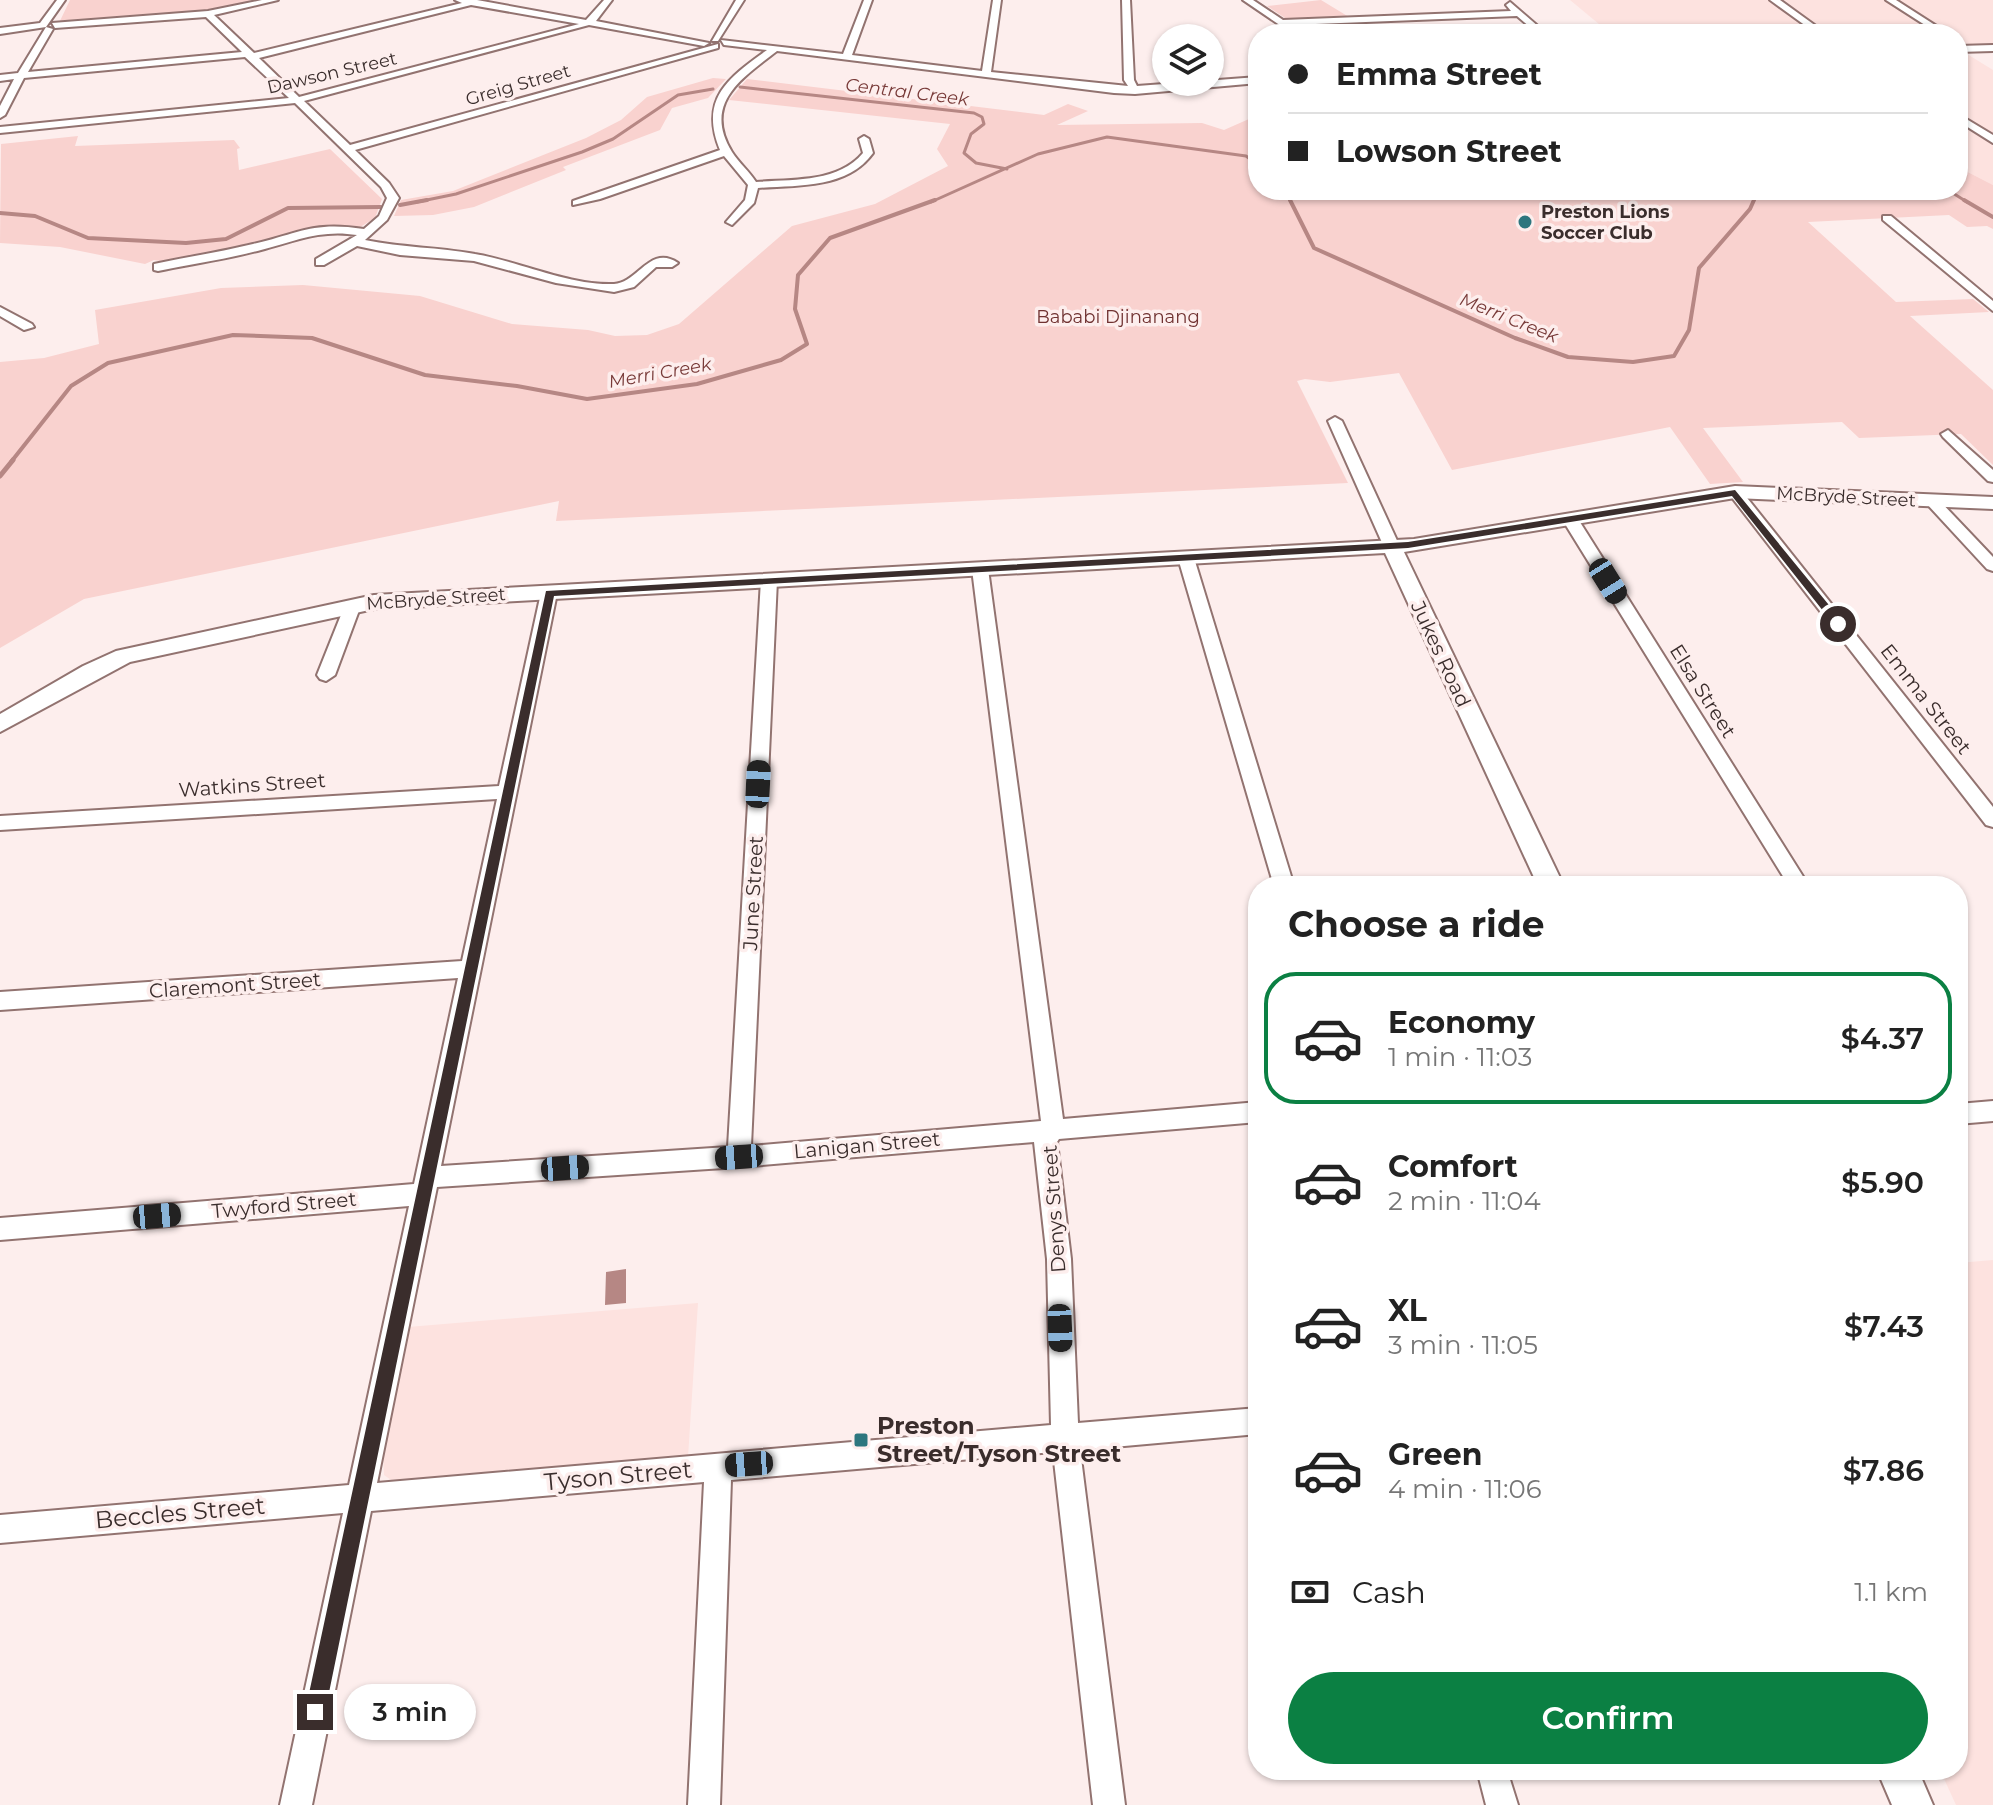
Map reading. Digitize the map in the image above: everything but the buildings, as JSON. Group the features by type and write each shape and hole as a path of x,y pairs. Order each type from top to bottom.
{"street":[{"path":"0,115 61,0"},
{"path":"2,31 208,14 274,0"},
{"path":"590,22 608,0"},
{"path":"715,42 740,0"},
{"path":"846,58 868,0"},
{"path":"986,74 997,0"},
{"path":"1126,0 1129,80 1134,89"},
{"path":"1247,0 1281,23 1518,13"},
{"path":"1504,0 1531,24"},
{"path":"1774,0 1809,24"},
{"path":"1890,0 1929,24"},
{"path":"0,78 248,56 467,1 686,38 1080,85 1112,93 1248,81"},
{"path":"208,14 248,56 349,149 385,185 393,198 382,220 361,238 320,262"},
{"name":"Dawson Street","path":"0,130 297,100 590,22"},
{"name":"Greig Street","path":"349,149 695,52 715,42"},
{"path":"1968,49 1993,48"},
{"path":"732,222 750,201 753,185 726,152 717,128 721,94 773,50"},
{"path":"1968,124 1993,140"},
{"path":"753,185 812,180 848,172 865,161 868,153 864,139"},
{"path":"577,203 622,190 692,160 726,152"},
{"path":"1887,218 1993,307"},
{"path":"158,267 258,247 311,230 341,229 400,251 475,257 556,279 614,288 630,284 652,262 672,263"},
{"path":"0,311 28,327"},
{"name":"Jukes Road","path":"1335,421 1546,876"},
{"path":"1948,434 1993,478"},
{"name":"McBryde Street","path":"0,724 91,671 124,656 353,605 1392,547 1735,492 1993,503"},
{"name":"Emma Street","path":"1735,492 1993,820"},
{"path":"1932,501 1993,566"},
{"name":"Elsa Street","path":"1570,519 1793,876"},
{"path":"1186,558 1281,876"},
{"name":"Denys Street","path":"980,569 1053,1128 1045,1141 1059,1259 1065,1438 1109,1805"},
{"name":"June Street","path":"739,1157 769,580"},
{"path":"296,1805 549,593"},
{"path":"326,675 353,605"},
{"name":"Watkins Street","path":"0,823 507,792"},
{"name":"Claremont Street","path":"0,1001 470,969"},
{"path":"1968,1113 1993,1111"},
{"name":"Lanigan Street","path":"426,1185 1248,1113"},
{"name":"Twyford Street","path":"0,1229 426,1185"},
{"name":"Tyson Street","path":"360,1498 1248,1422"},
{"path":"704,1805 718,1467"},
{"name":"Beccles Street","path":"0,1529 360,1498"},
{"path":"1495,1780 1502,1805"},
{"path":"1902,1780 1913,1805"}],"shaded area":[{"path":"1570,0 1993,0 1993,46 1968,47 1968,24 1599,24"},
{"path":"1968,55 1993,70 1993,185 1968,172"},
{"path":"1993,1260 1993,1805 1956,1805 1945,1780 1968,1780 1968,1262"},
{"path":"626,1269 626,1303 605,1305 606,1272"},
{"path":"698,1303 688,1457 394,1482 384,1475 383,1454 408,1327"}],"green space":[{"path":"70,0 257,0 207,11 59,23"},
{"path":"1321,0 1349,17 1294,20 1267,6"},
{"path":"713,78 726,79 708,98 672,108 660,130 563,167 566,170 474,207 433,215 394,216 401,200 453,191 586,138 621,120 647,97"},
{"name":"Bababi Djinanang","path":"747,79 1044,115 1068,104 1088,111 1057,125 1202,123 1224,130 1248,119 1248,200 1968,200 1968,172 1993,185 1993,229 1987,226 1967,227 1949,215 1808,222 1896,302 1973,299 1989,312 1910,316 1993,390 1993,465 1961,434 1859,438 1842,422 1703,428 1743,482 1710,484 1670,427 1452,470 1399,373 1330,382 1305,379 1297,381 1348,483 556,521 559,501 84,599 0,648 0,362 44,358 99,344 95,310 221,288 303,285 420,296 512,324 588,330 615,336 647,335 679,324 792,226 875,204 948,166 937,149 950,124 729,100"},
{"path":"78,136 75,146 234,140 240,148 237,149 239,170 330,149 382,199 375,218 357,229 317,228 254,246 166,262 154,260 145,264 60,247 0,243 1,144"}],"waterway":[{"name":"Central Creek","path":"740,87 974,113 982,117 984,124 971,134 964,153 976,163 1005,169"},
{"name":"Central Creek","path":"424,200 456,194 582,152 613,139 678,95 713,89"},
{"name":"Merri Creek","path":"1005,169 1038,154 1107,137 1248,158"},
{"name":"Merri Creek","path":"931,202 1005,169"},
{"path":"400,205 424,200"},
{"name":"Central Creek","path":"417,202 424,200"},
{"name":"Merri Creek","path":"11,462 71,386 108,363 233,335 312,338 425,375 517,386 587,399 697,384 781,360 807,344 795,309 798,275 830,238 935,200"},
{"name":"Merri Creek","path":"1290,200 1314,248 1515,338 1568,357 1633,362 1674,356 1689,330 1699,268 1750,209 1754,200"},
{"name":"Merri Creek","path":"1964,200 1993,217"},
{"name":"Central Creek","path":"0,213 35,216 88,238 186,243 226,239 288,208 381,207"},
{"name":"Merri Creek","path":"0,476 13,460"}],"place":[{"name":"Preston Lions Soccer Club","path":"1525,222"},
{"name":"Preston Street/Tyson Street","path":"861,1440"}],"route":[{"path":"315,1712 549,593 1408,545 1735,492 1838,624"}]}
